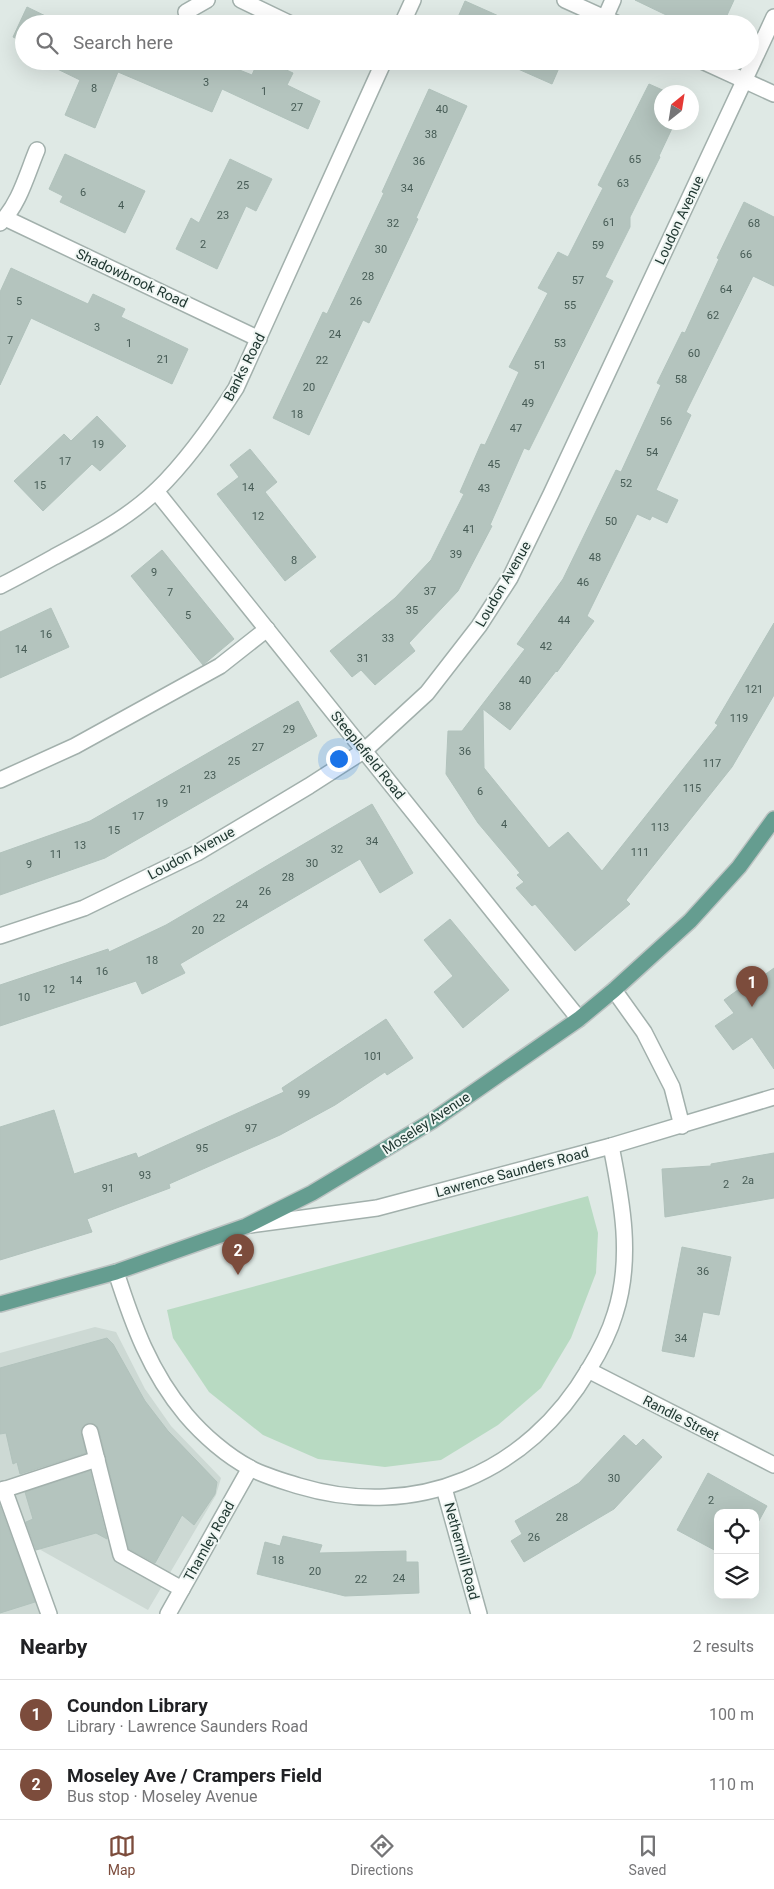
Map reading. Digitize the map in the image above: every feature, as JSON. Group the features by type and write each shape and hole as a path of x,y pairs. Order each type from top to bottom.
{"main road":[{"name":"Moseley Avenue","path":"0,1304 116,1272 246,1226 312,1193 416,1131 579,1019 614,990 690,921 739,867 774,819"}],"street":[{"path":"186,12 207,0"},
{"path":"241,0 272,15"},
{"path":"406,15 413,0"},
{"path":"565,0 598,15"},
{"path":"612,15 613,0"},
{"name":"Loudon Avenue","path":"759,48 774,17"},
{"name":"Banks Road","path":"0,586 119,520 156,491 185,460 210,428 236,388 259,339 376,70"},
{"path":"722,70 774,94"},
{"name":"Loudon Avenue","path":"0,936 84,908 197,853 365,750 427,693 479,626 510,578 556,485 749,70"},
{"name":"Shadowbrook Road","path":"37,150 16,200 3,221 259,339"},
{"name":"Steeplefield Road","path":"156,491 579,1019"},
{"path":"0,780 75,746 220,666 267,630"},
{"path":"614,990 644,1032 672,1087 682,1126"},
{"name":"Lawrence Saunders Road","path":"246,1226 377,1208 611,1146 774,1097"},
{"path":"116,1272 142,1346 171,1396 205,1434 250,1468 316,1491 342,1495 375,1498 405,1496 444,1488 472,1478 520,1449 557,1415 576,1392 605,1341 616,1312 624,1272 625,1252 619,1187 611,1146"},
{"name":"Randle Street","path":"588,1370 774,1466"},
{"path":"90,1432 121,1555 182,1589"},
{"path":"49,1614 2,1490 97,1459"},
{"name":"Thamley Road","path":"168,1614 250,1468"},
{"name":"Nethermill Road","path":"444,1488 479,1614"}],"shaded area":[{"path":"95,1327 116,1332 145,1389 171,1426 221,1478 216,1495 148,1610 30,1544 55,1614 0,1614 0,1353"}],"green space":[{"path":"588,1196 598,1233 596,1273 571,1338 541,1388 498,1425 441,1460 385,1467 318,1459 263,1435 209,1392 173,1338 167,1310"}],"building":[{"path":"635,0 734,0 727,15 666,15"},
{"path":"465,1 496,15 459,15"},
{"path":"27,7 43,15 23,15"},
{"path":"59,70 240,70 252,75 254,70 286,70 293,73 287,85 320,101 308,129 222,89 212,112 118,72 95,128 65,115 80,80"},
{"path":"520,70 558,70 552,84"},
{"path":"649,84 654,86 654,130 671,130 630,217 630,227 605,277 613,281 529,450 524,448 490,525 492,526 458,591 409,643 415,651 375,685 361,670 352,677 330,651 395,598 431,560 464,494 460,492 481,444 485,445 519,372 509,367 548,293 538,288 558,252 568,257 603,188 598,185"},
{"path":"429,89 467,106 416,218 418,219 369,323 363,320 309,435 273,418 323,312 327,314 384,193 382,192"},
{"path":"65,154 145,191 125,233 60,202 63,196 49,189"},
{"path":"230,159 272,179 256,211 246,206 217,269 176,249 191,218 199,223"},
{"path":"744,202 774,217 774,286 753,276 686,412 691,415 656,490 678,500 667,523 652,516 650,520 637,514 587,616 594,621 557,672 510,730 483,709 484,768 549,848 568,832 602,871 718,725 715,723 774,623 774,695 732,767 626,900 630,904 575,951 535,904 532,906 516,888 524,882 517,875 520,873 478,823 446,774 448,731 462,731 525,649 517,644 563,579 616,470 621,472 661,385 657,383 682,332 685,333 719,259 717,258"},
{"path":"11,268 88,304 93,294 125,309 121,317 188,349 172,384 31,318 0,385 0,292"},
{"path":"97,416 126,446 100,471 92,464 43,511 14,481 64,434 71,441"},
{"path":"250,449 277,482 265,492 316,557 285,581 217,494 239,477 230,465"},
{"path":"162,550 234,639 203,665 131,576"},
{"path":"51,608 69,647 0,678 0,632"},
{"path":"298,701 317,736 105,858 0,895 0,853 90,821"},
{"path":"372,804 413,873 380,893 360,859 180,964 185,973 142,994 136,981 0,1026 0,985 108,949 109,952 166,925"},
{"path":"450,919 509,990 463,1028 434,992 453,976 424,940"},
{"path":"774,968 774,1069 752,1037 733,1050 715,1026 734,1013 724,1000 746,984 748,987"},
{"path":"386,1019 413,1058 387,1075 385,1072 335,1105 280,1135 169,1184 170,1188 87,1219 92,1232 0,1260 0,1127 54,1110 74,1174 136,1153 138,1158 284,1092 282,1088"},
{"path":"774,1153 774,1198 665,1217 662,1169 711,1166 711,1164"},
{"path":"682,1247 731,1257 719,1315 703,1312 694,1357 662,1351"},
{"path":"107,1338 113,1344 145,1401 168,1431 217,1482 215,1494 194,1525 182,1515 155,1563 129,1549 99,1430 96,1425 87,1423 81,1429 86,1453 20,1474 17,1462 13,1464 6,1433 0,1434 0,1368"},
{"path":"624,1435 636,1446 643,1439 662,1457 614,1509 524,1562 511,1541 522,1534 515,1521 579,1483"},
{"path":"90,1471 107,1539 96,1533 36,1550 26,1522 33,1519 25,1492"},
{"path":"708,1473 767,1506 759,1521 759,1509 714,1509 714,1550 677,1530"},
{"path":"0,1506 35,1602 0,1613"},
{"path":"283,1536 322,1545 319,1553 406,1551 406,1562 418,1562 419,1593 345,1596 257,1574 265,1542 280,1546"}],"place":[{"name":"Coundon Library","path":"752,1007"},
{"name":"Moseley Ave / Crampers Field","path":"238,1275"}]}
